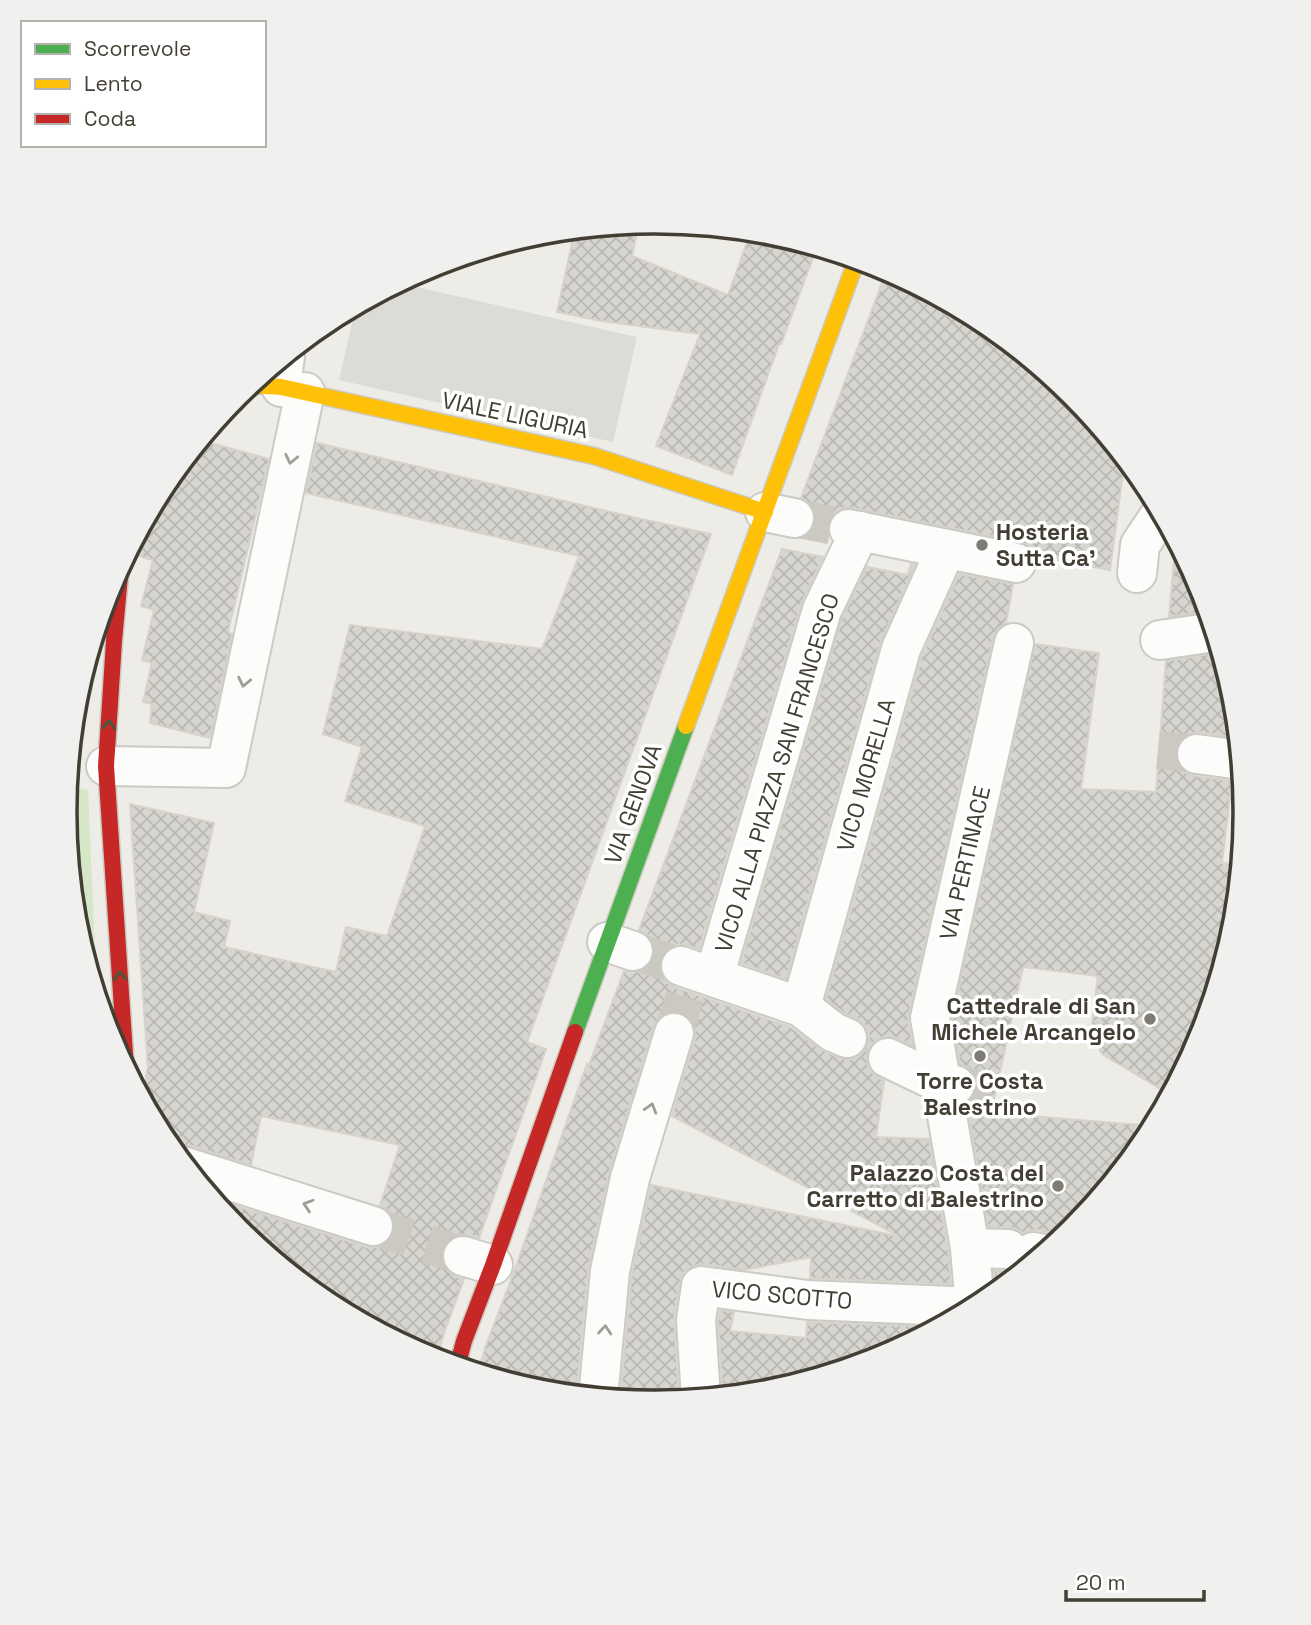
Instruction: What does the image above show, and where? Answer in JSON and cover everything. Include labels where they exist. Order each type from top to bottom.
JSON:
[{"type":"main road","name":"VIA GENOVA","points":[[460,1356],[478,1261],[620,947],[780,515],[854,270]]},
{"type":"main road","name":"VIALE LIGURIA","points":[[280,380],[594,456],[780,515]]},
{"type":"main road","points":[[118,600],[106,766],[124,1041]]},
{"type":"street","points":[[106,766],[226,768],[280,380]]},
{"type":"street","points":[[1138,573],[1140,545],[1155,522]]},
{"type":"street","name":"VICO ALLA PIAZZA SAN FRANCESCO","points":[[801,1007],[694,973],[822,610],[855,530],[946,549]]},
{"type":"street","points":[[946,549],[1016,563]]},
{"type":"street","name":"VICO MORELLA","points":[[801,1007],[901,649],[946,549]]},
{"type":"street","points":[[1160,640],[1205,633]]},
{"type":"street","name":"VIA PERTINACE","points":[[974,1296],[948,1085],[930,1018],[1014,643]]},
{"type":"street","points":[[1197,754],[1231,759]]},
{"type":"street","points":[[801,1007],[833,1032],[847,1038]]},
{"type":"street","points":[[599,1388],[610,1271],[630,1178],[674,1033]]},
{"type":"street","points":[[888,1058],[948,1085]]},
{"type":"street","points":[[203,1172],[373,1226]]},
{"type":"street","points":[[970,1248],[1029,1252]]},
{"type":"street","name":"VICO SCOTTO","points":[[700,1389],[696,1320],[701,1286],[808,1300],[955,1307]]},
{"type":"green space","points":[[78,788],[88,790],[95,949],[82,888],[78,850]]},
{"type":"shaded area","points":[[415,287],[637,337],[613,442],[339,380],[353,320]]},
{"type":"building","points":[[637,235],[632,256],[728,295],[747,242],[813,257],[732,475],[656,446],[700,334],[601,321],[557,312],[573,240]]},
{"type":"building","points":[[883,281],[945,312],[1008,354],[1065,403],[1123,472],[1110,570],[1037,556],[1030,546],[1020,542],[853,508],[843,508],[834,513],[801,498]]},
{"type":"building","points":[[211,443],[269,459],[228,632],[232,634],[210,738],[150,723],[152,704],[143,702],[152,663],[142,660],[154,610],[141,606],[153,560],[140,555],[174,491]]},
{"type":"building","points":[[317,443],[711,534],[527,1042],[546,1049],[479,1238],[457,1235],[442,1249],[442,1260],[447,1270],[464,1279],[439,1349],[400,1331],[334,1294],[274,1247],[230,1204],[366,1247],[378,1247],[388,1242],[394,1232],[394,1221],[389,1211],[380,1205],[400,1145],[261,1116],[251,1165],[193,1146],[183,1146],[155,1102],[147,1086],[148,1068],[130,804],[214,823],[194,912],[230,921],[224,947],[336,972],[346,927],[387,936],[425,826],[345,801],[362,747],[323,734],[350,625],[542,649],[579,556],[306,493]]},
{"type":"building","points":[[782,549],[823,557],[801,604],[699,949],[677,944],[667,949],[661,958],[659,970],[664,980],[674,987],[790,1027],[820,1049],[839,1058],[850,1060],[860,1056],[867,1046],[869,1035],[864,1024],[826,999],[922,656],[959,574],[1013,584],[1006,623],[998,629],[993,638],[909,1013],[913,1046],[886,1036],[875,1040],[868,1049],[866,1059],[870,1071],[884,1081],[876,1137],[929,1139],[951,1284],[810,1278],[811,1257],[744,1270],[704,1264],[693,1266],[684,1272],[680,1282],[674,1317],[678,1390],[621,1390],[632,1274],[651,1185],[897,1236],[672,1116],[695,1039],[695,1029],[689,1018],[680,1012],[670,1012],[660,1017],[653,1027],[609,1173],[588,1269],[577,1385],[543,1380],[481,1363],[587,1064],[589,1065],[624,971],[638,972],[648,967],[653,959],[655,948],[650,937],[639,930]]},
{"type":"building","points":[[1174,558],[1198,613],[1169,617]]},
{"type":"building","points":[[911,564],[915,565],[880,643],[786,979],[741,963],[842,618],[867,567],[908,575]]},
{"type":"building","points":[[1035,644],[1099,653],[1081,789],[1156,792],[1166,661],[1211,654],[1229,737],[1200,732],[1189,734],[1180,740],[1176,750],[1177,763],[1184,772],[1232,781],[1222,863],[1232,864],[1229,888],[1223,925],[1203,998],[1190,1034],[1162,1090],[1102,1054],[1091,1032],[1098,976],[1023,967],[991,1113],[1142,1125],[1090,1194],[1052,1234],[1036,1230],[1022,1233],[1009,1227],[988,1227],[967,1103],[973,1097],[977,1086],[968,1067],[960,1064],[952,1019]]},
{"type":"building","points":[[994,1271],[1008,1271],[995,1281]]},
{"type":"building","points":[[720,1310],[734,1312],[730,1331],[806,1338],[807,1322],[920,1326],[877,1347],[841,1360],[768,1380],[722,1387],[718,1321]]},
{"type":"tunnel","points":[[794,518],[849,529]]},
{"type":"tunnel","points":[[1158,750],[1197,754]]},
{"type":"tunnel","points":[[633,951],[681,966]]},
{"type":"tunnel","points":[[674,1033],[690,980]]},
{"type":"tunnel","points":[[955,1085],[996,1091]]},
{"type":"tunnel","points":[[373,1226],[463,1256]]},
{"type":"traffic: fast","points":[[575,1032],[686,726]]},
{"type":"traffic: slow","points":[[686,726],[853,269]]},
{"type":"traffic: slow","points":[[265,386],[281,387],[594,456],[765,512]]},
{"type":"traffic: jam","points":[[118,600],[106,766],[124,1041]]},
{"type":"traffic: jam","points":[[460,1356],[575,1032]]},
{"type":"place","name":"Hosteria Sutta Ca'","points":[[982,545]]},
{"type":"place","name":"Cattedrale di San Michele Arcangelo","points":[[1150,1019]]},
{"type":"place","name":"Torre Costa Balestrino","points":[[980,1056]]},
{"type":"place","name":"Palazzo Costa del Carretto di Balestrino","points":[[1058,1186]]}]
